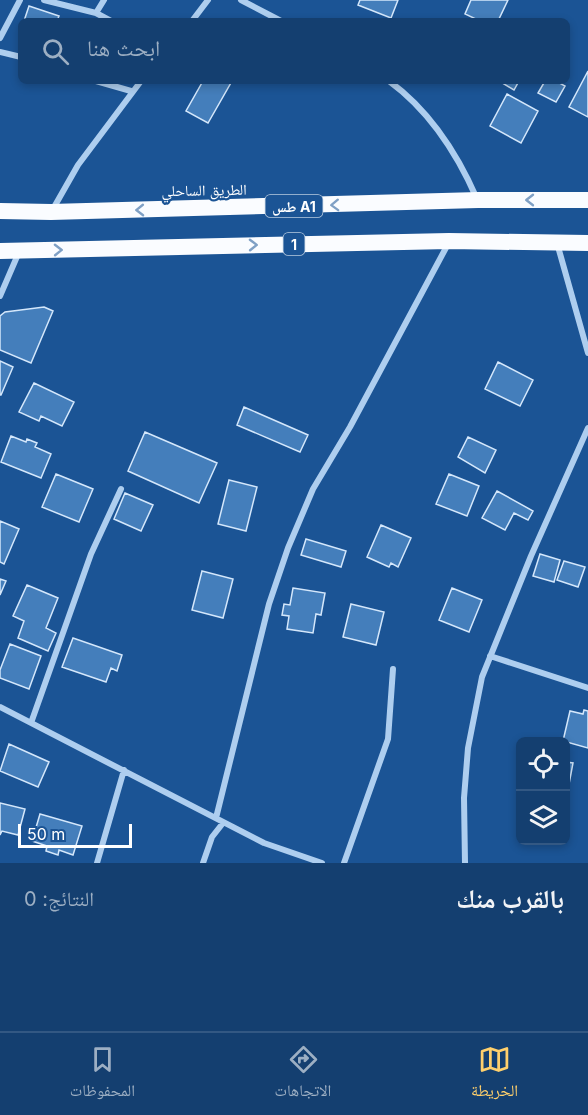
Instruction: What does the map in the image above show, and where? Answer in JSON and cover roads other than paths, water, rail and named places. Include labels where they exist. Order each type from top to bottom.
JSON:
[{"type":"highway","name":"الطريق الساحلي","points":[[0,211],[51,212],[478,200],[588,200]]},
{"type":"highway","name":"1","points":[[0,251],[449,241],[588,243]]},
{"type":"street","points":[[0,38],[20,0]]},
{"type":"street","points":[[44,0],[96,13],[105,18]]},
{"type":"street","points":[[96,13],[104,0]]},
{"type":"street","points":[[194,18],[208,0]]},
{"type":"street","points":[[242,0],[275,18]]},
{"type":"street","points":[[0,52],[18,56]]},
{"type":"street","points":[[106,84],[131,91]]},
{"type":"street","points":[[51,212],[78,165],[138,84]]},
{"type":"street","points":[[393,84],[423,110],[442,134],[463,167],[478,200]]},
{"type":"street","points":[[216,818],[269,604],[288,548],[313,489],[350,427],[449,241]]},
{"type":"street","points":[[557,242],[588,353]]},
{"type":"street","points":[[0,296],[19,251]]},
{"type":"street","points":[[465,863],[464,798],[468,748],[475,704],[490,656],[588,428]]},
{"type":"street","points":[[31,723],[91,554],[121,489]]},
{"type":"street","points":[[490,656],[588,688]]},
{"type":"street","points":[[344,863],[388,739],[393,669]]},
{"type":"street","points":[[0,707],[264,843],[322,863]]},
{"type":"street","points":[[97,863],[124,770]]},
{"type":"street","points":[[203,863],[212,837],[223,823]]}]
